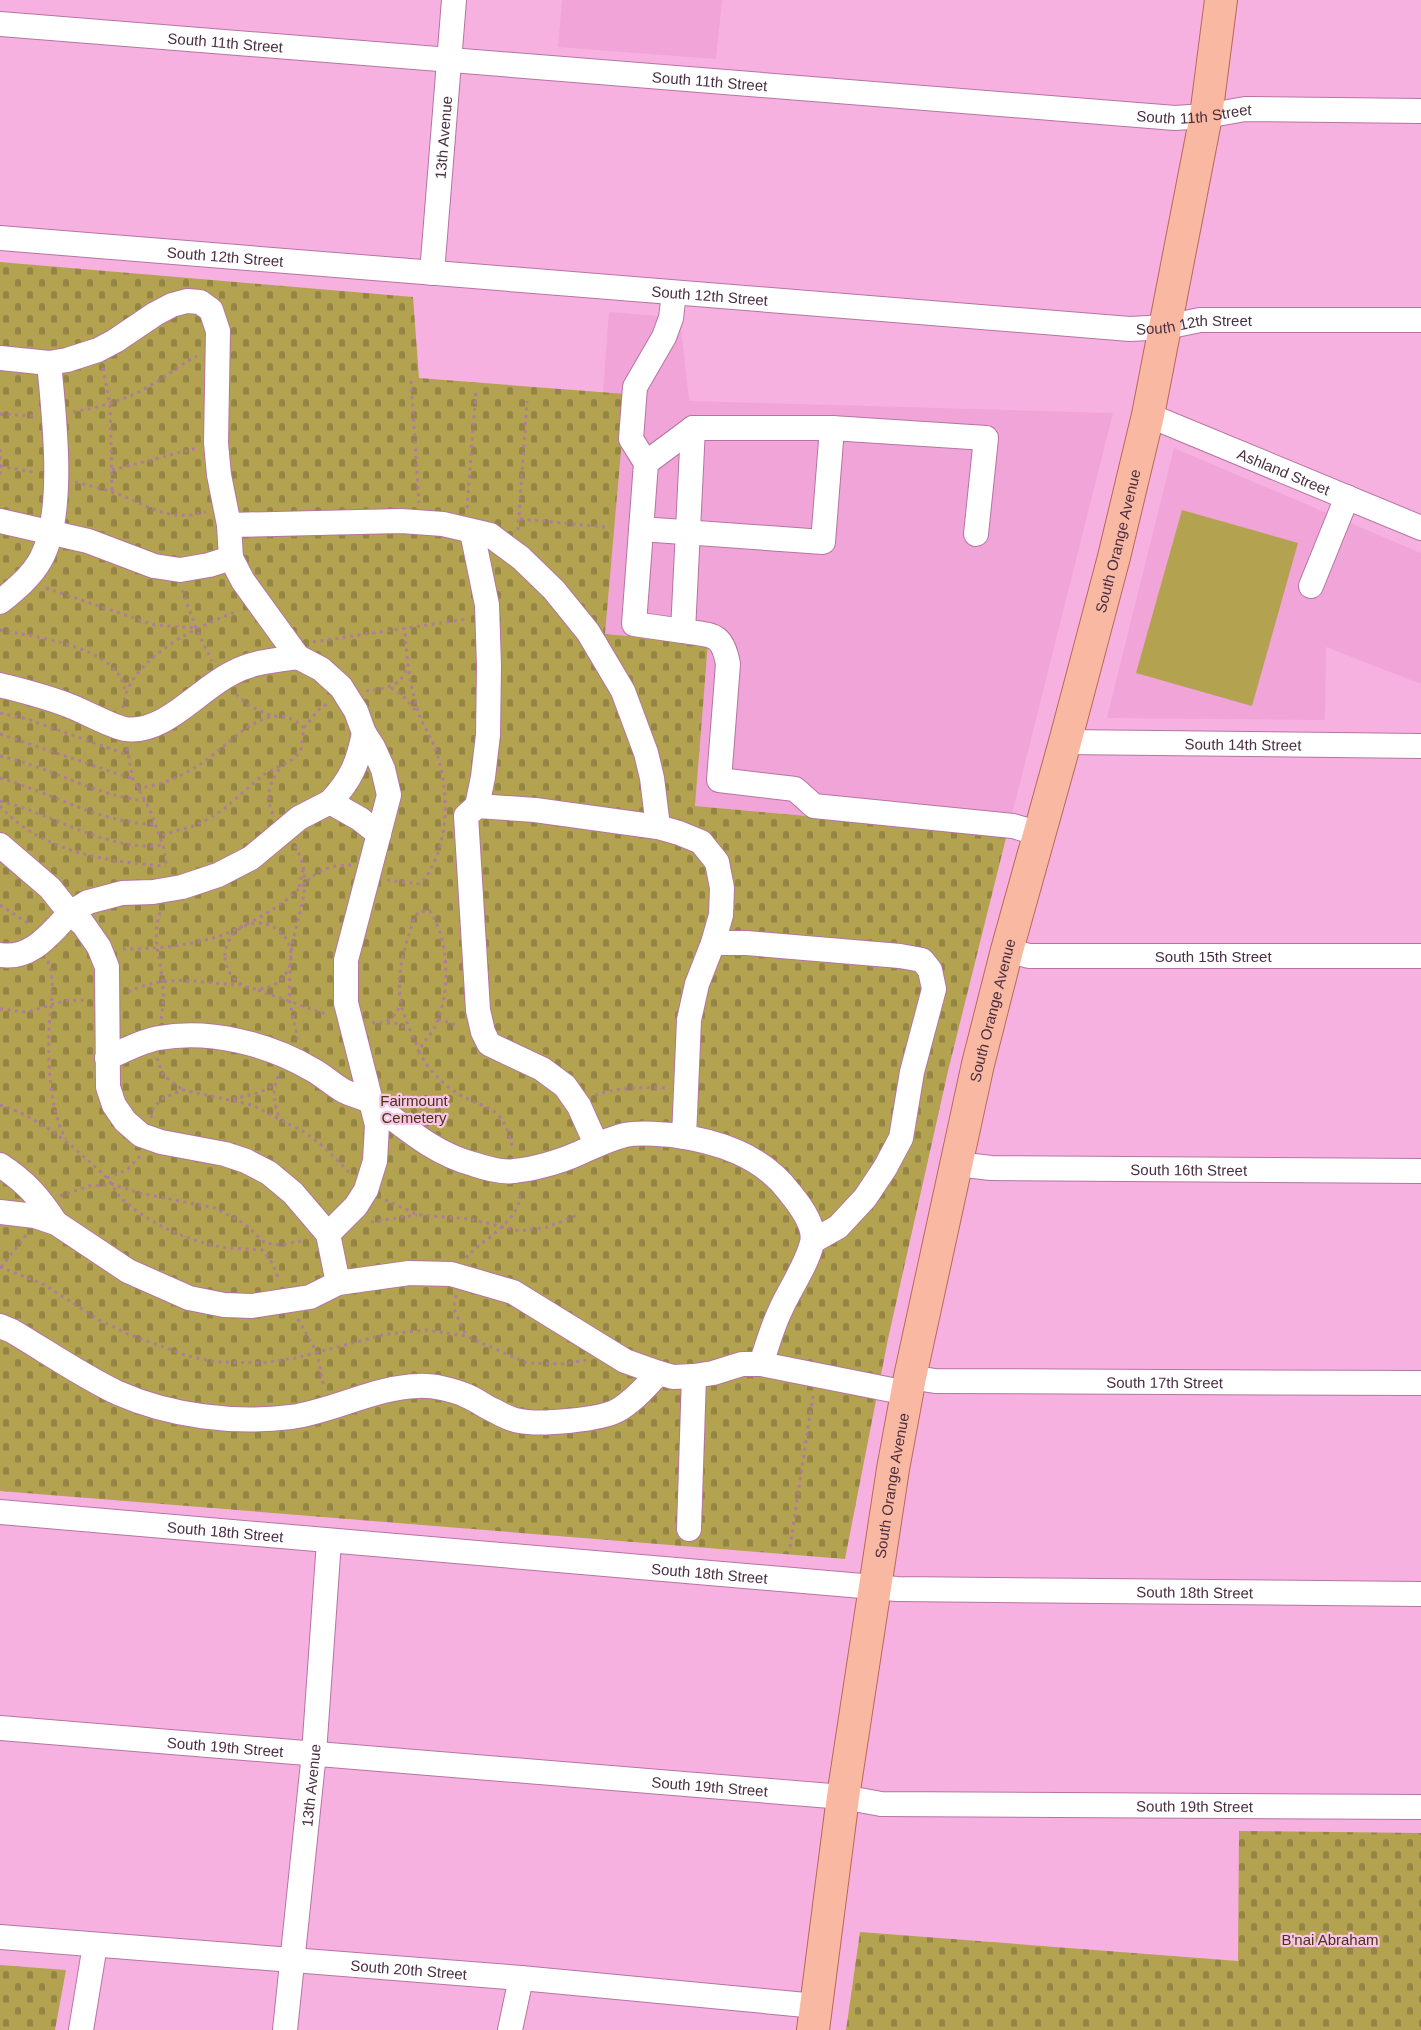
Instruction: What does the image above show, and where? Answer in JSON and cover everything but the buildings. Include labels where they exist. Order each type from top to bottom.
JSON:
[{"type":"main road","name":"South Orange Avenue","points":[[815,2018],[843,1797],[909,1385],[978,1064],[1006,950],[1065,742],[1114,557],[1148,415],[1206,116],[1221,0]]},
{"type":"street","name":"13th Avenue","points":[[432,273],[454,0]]},
{"type":"street","name":"South 11th Street","points":[[0,24],[1175,118],[1206,116],[1245,109],[1421,111]]},
{"type":"street","name":"South 12th Street","points":[[0,238],[1053,324],[1140,329],[1166,327],[1200,320],[1421,320]]},
{"type":"street","points":[[674,293],[671,318],[664,337],[635,387],[631,439],[646,463],[634,624],[715,636],[723,644],[728,664],[718,780],[795,789],[814,806],[1013,826],[1040,834]]},
{"type":"street","points":[[0,358],[49,363],[67,360],[98,350],[172,305],[187,301],[200,302],[211,310],[218,331],[216,443],[231,558],[260,604],[341,687],[356,711],[364,733],[383,769],[390,795],[346,960],[346,1003],[377,1125],[375,1161],[366,1190],[350,1212],[322,1236]]},
{"type":"street","points":[[0,602],[22,583],[41,559],[51,531],[56,477],[49,363]]},
{"type":"street","name":"Ashland Street","points":[[1148,415],[1421,528]]},
{"type":"street","points":[[646,463],[693,428],[832,428],[986,438],[976,534]]},
{"type":"street","points":[[682,631],[693,428]]},
{"type":"street","points":[[641,529],[823,543],[832,428]]},
{"type":"street","points":[[1311,586],[1347,497]]},
{"type":"street","points":[[226,516],[470,523],[490,535],[520,558],[554,590],[588,632],[623,691],[646,753],[652,778],[658,828]]},
{"type":"street","points":[[0,521],[87,541],[154,566],[180,570],[231,558]]},
{"type":"street","points":[[470,523],[487,605],[489,666],[488,735],[483,777],[477,806],[466,816],[478,1010],[483,1032],[489,1044],[542,1069],[565,1086],[579,1106],[596,1144]]},
{"type":"street","points":[[0,685],[69,705],[124,729],[151,727],[167,719],[231,673],[305,649]]},
{"type":"street","points":[[0,955],[26,954],[42,942],[70,913],[88,902],[122,893],[166,890],[218,875],[251,858],[299,818],[330,802],[345,786],[358,759],[364,733]]},
{"type":"street","name":"South 14th Street","points":[[1065,742],[1421,746]]},
{"type":"street","points":[[330,802],[354,815],[379,834]]},
{"type":"street","points":[[477,806],[535,810],[658,828],[701,842],[717,862],[722,888],[721,915],[697,984],[689,1020],[684,1137]]},
{"type":"street","points":[[0,844],[50,888],[70,913],[83,924],[99,947],[107,967],[108,1087],[114,1105],[125,1121],[141,1135],[161,1142],[225,1154],[269,1173],[293,1193],[322,1236],[338,1283]]},
{"type":"street","points":[[713,943],[746,943],[900,956],[922,960],[930,970],[934,989],[912,1072],[901,1138],[865,1198],[838,1227],[813,1241]]},
{"type":"street","name":"South 15th Street","points":[[1006,950],[1029,956],[1421,956]]},
{"type":"street","points":[[107,1058],[157,1038],[193,1036],[232,1040],[275,1052],[313,1070],[344,1092],[371,1102],[404,1129],[433,1148],[457,1160],[489,1169],[512,1171],[521,1169],[575,1155],[596,1144],[626,1135],[650,1133],[712,1142],[733,1150],[770,1171],[784,1185],[807,1218],[813,1241],[780,1311],[761,1364]]},
{"type":"street","name":"South 16th Street","points":[[957,1164],[991,1168],[1421,1171]]},
{"type":"street","points":[[0,1165],[20,1178],[41,1201],[44,1225]]},
{"type":"street","points":[[0,1212],[35,1216],[44,1225]]},
{"type":"street","name":"South 17th Street","points":[[44,1225],[128,1271],[189,1298],[224,1305],[252,1306],[288,1301],[310,1297],[338,1283],[410,1273],[431,1272],[458,1275],[513,1292],[625,1361],[673,1377],[713,1373],[742,1364],[761,1364],[815,1375],[909,1385],[935,1381],[1421,1383]]},
{"type":"street","points":[[0,1326],[116,1392],[152,1406],[205,1416],[256,1419],[291,1417],[399,1388],[420,1385],[466,1395],[494,1411],[519,1421],[555,1422],[588,1418],[617,1411],[637,1395],[658,1373]]},
{"type":"street","points":[[688,1529],[694,1376]]},
{"type":"street","name":"South 18th Street","points":[[0,1512],[897,1589],[1421,1594]]},
{"type":"street","name":"13th Avenue","points":[[285,2030],[314,1753],[329,1541]]},
{"type":"street","name":"South 19th Street","points":[[0,1728],[843,1797],[881,1804],[1421,1807]]},
{"type":"street","name":"South 20th Street","points":[[0,1937],[521,1978],[815,2018]]},
{"type":"street","points":[[81,2030],[95,1945]]},
{"type":"street","points":[[510,2030],[521,1978]]},
{"type":"path","points":[[0,414],[28,417],[110,405],[154,384],[201,354],[218,349]]},
{"type":"path","points":[[98,350],[105,373],[110,405],[112,492]]},
{"type":"path","points":[[411,381],[419,505]]},
{"type":"path","points":[[470,523],[476,390]]},
{"type":"path","points":[[518,540],[527,401]]},
{"type":"path","points":[[112,470],[216,443]]},
{"type":"path","points":[[0,449],[0,477]]},
{"type":"path","points":[[0,466],[56,477],[112,492],[159,512],[178,516],[226,516]]},
{"type":"path","points":[[519,519],[605,527]]},
{"type":"path","points":[[179,581],[196,628],[213,663]]},
{"type":"path","points":[[22,583],[50,588],[154,625],[196,628]]},
{"type":"path","points":[[125,695],[138,671],[196,628],[260,604]]},
{"type":"path","points":[[305,649],[405,628],[478,618]]},
{"type":"path","points":[[362,692],[391,688],[400,680],[405,670],[405,628]]},
{"type":"path","points":[[0,630],[96,655],[115,669],[125,687],[124,729],[133,779],[156,824],[163,845],[168,873],[166,890],[156,926],[163,982],[160,1022]]},
{"type":"path","points":[[377,878],[420,884],[428,875],[439,850],[443,828],[442,774],[435,748],[419,714],[406,659]]},
{"type":"path","points":[[391,688],[401,694],[419,714]]},
{"type":"path","points":[[233,690],[248,705],[261,712],[294,720],[304,728]]},
{"type":"path","points":[[160,836],[206,820],[224,809],[263,775],[294,759],[301,749],[304,728],[318,710],[332,703]]},
{"type":"path","points":[[0,713],[27,718],[128,755]]},
{"type":"path","points":[[137,788],[167,782],[206,760],[237,734],[255,723],[276,716]]},
{"type":"path","points":[[0,734],[133,779]]},
{"type":"path","points":[[0,756],[40,767],[105,794],[145,801]]},
{"type":"path","points":[[278,822],[272,812],[268,794],[270,784],[281,767]]},
{"type":"path","points":[[0,778],[33,788],[103,816],[128,822],[156,824]]},
{"type":"path","points":[[0,801],[98,836],[153,846],[163,845]]},
{"type":"path","points":[[0,806],[23,827],[78,853],[102,859],[166,866]]},
{"type":"path","points":[[253,989],[273,986],[282,979],[288,969],[306,880],[304,866],[295,846]]},
{"type":"path","points":[[242,985],[233,978],[227,968],[224,954],[233,933],[273,909],[316,872],[330,867],[354,865]]},
{"type":"path","points":[[298,889],[304,866]]},
{"type":"path","points":[[0,905],[32,926],[42,942],[54,983],[49,1038],[50,1087],[63,1135],[68,1142]]},
{"type":"path","points":[[385,1022],[397,1013],[400,1007],[400,974],[404,948],[415,916],[419,912],[430,911],[440,933],[445,957],[443,1003],[438,1020],[419,1052]]},
{"type":"path","points":[[120,949],[157,947],[213,938],[250,924],[261,923],[272,926],[283,935],[289,945],[291,956],[290,1002],[296,1028],[296,1046]]},
{"type":"path","points":[[125,993],[163,982],[202,980],[242,985],[335,1017]]},
{"type":"path","points":[[400,999],[404,1016],[426,1065],[460,1096],[489,1108],[498,1115],[506,1129],[514,1154]]},
{"type":"path","points":[[0,1009],[27,1012],[64,1001],[89,1000]]},
{"type":"path","points":[[438,1020],[461,1028]]},
{"type":"path","points":[[370,1023],[400,1024],[420,1041],[426,1040]]},
{"type":"path","points":[[157,1058],[163,1075],[183,1090],[252,1105],[279,1118],[306,1133],[325,1148],[366,1190],[419,1215]]},
{"type":"path","points":[[279,1118],[275,1107],[274,1085],[282,1071]]},
{"type":"path","points":[[231,1100],[258,1093],[274,1085]]},
{"type":"path","points":[[591,1097],[619,1088],[670,1089]]},
{"type":"path","points":[[150,1126],[153,1109],[161,1099],[183,1090]]},
{"type":"path","points":[[0,1105],[23,1114],[68,1142],[107,1178],[118,1197],[169,1230],[221,1247],[262,1250],[274,1266],[288,1301],[317,1353],[323,1374],[324,1410]]},
{"type":"path","points":[[107,1178],[127,1170],[142,1153]]},
{"type":"path","points":[[53,1199],[83,1187],[112,1184],[215,1208],[245,1224],[265,1244],[288,1244],[322,1236]]},
{"type":"path","points":[[466,1336],[454,1308],[458,1275],[463,1261],[502,1228],[517,1206],[520,1188]]},
{"type":"path","points":[[371,1222],[419,1215],[469,1219],[520,1231],[538,1230],[580,1214]]},
{"type":"path","points":[[44,1225],[1,1267],[43,1284],[101,1322],[188,1356],[216,1362],[261,1363],[317,1353],[387,1334],[426,1330],[466,1336],[515,1360],[527,1363],[578,1362],[605,1349]]},
{"type":"path","points":[[262,1250],[265,1244]]},
{"type":"path","points":[[790,1547],[815,1375]]},
{"type":"shaded area","points":[[562,0],[722,0],[716,59],[558,47]]},
{"type":"shaded area","points":[[609,312],[680,318],[689,401],[1113,413],[1007,834],[695,806],[708,643],[605,634],[626,395],[603,392]]},
{"type":"shaded area","points":[[1174,448],[1421,553],[1421,684],[1326,647],[1325,720],[1107,718]]},
{"type":"green space","name":"Fairmount Cemetery","points":[[0,262],[413,297],[419,378],[626,394],[605,634],[708,643],[695,806],[1007,834],[948,1071],[888,1339],[845,1559],[0,1491]]},
{"type":"green space","points":[[1182,510],[1298,543],[1252,706],[1136,673]]},
{"type":"green space","name":"B'nai Abraham","points":[[1239,1831],[1421,1833],[1421,2030],[846,2030],[860,1932],[1238,1961]]},
{"type":"green space","points":[[0,1965],[66,1970],[55,2030],[0,2030]]}]
